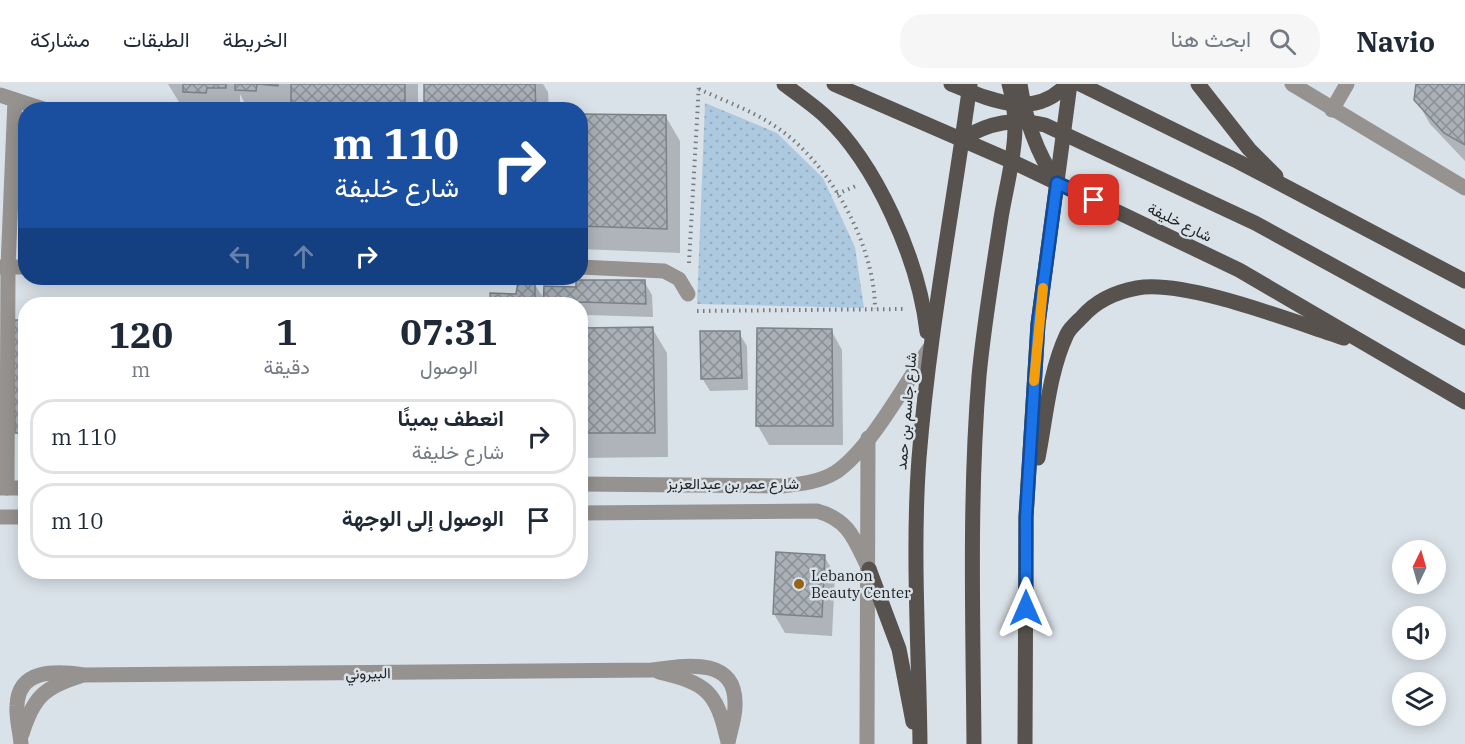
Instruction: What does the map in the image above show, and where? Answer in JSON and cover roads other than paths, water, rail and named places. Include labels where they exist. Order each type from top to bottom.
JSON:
[{"type":"main road","points":[[784,84],[825,116],[846,140],[870,174],[900,237],[924,308],[929,349]]},
{"type":"main road","name":"شارع خليفة","points":[[834,84],[1011,161],[1239,270],[1465,402]]},
{"type":"main road","points":[[951,84],[969,88],[991,101],[1255,224],[1465,338]]},
{"type":"main road","points":[[1009,84],[1034,143],[1057,183]]},
{"type":"main road","points":[[975,744],[973,545],[979,377],[986,308],[1020,113],[1020,84]]},
{"type":"main road","points":[[962,139],[1050,98],[1068,84]]},
{"type":"main road","points":[[1025,744],[1026,517],[1038,324],[1068,84]]},
{"type":"main road","points":[[1080,84],[1465,281]]},
{"type":"main road","points":[[1198,84],[1249,149],[1289,189]]},
{"type":"main road","name":"شارع جاسم بن حمد","points":[[919,744],[917,529],[919,460],[929,349],[969,88]]},
{"type":"main road","points":[[1026,517],[1056,368],[1068,332],[1101,300],[1139,287],[1168,288],[1217,298],[1371,347]]},
{"type":"main road","points":[[869,569],[899,649],[919,744]]},
{"type":"street","points":[[1292,84],[1465,188]]},
{"type":"street","points":[[1332,110],[1347,84]]},
{"type":"street","points":[[4,488],[7,97],[22,102]]},
{"type":"street","points":[[588,267],[664,271],[679,279],[688,294]]},
{"type":"street","name":"شارع عمر بن عبدالعزيز","points":[[588,484],[801,484],[835,472],[868,438],[929,349]]},
{"type":"street","points":[[867,744],[868,438]]},
{"type":"street","name":"شارع عمر بن عبدالعزيز","points":[[588,513],[817,511],[835,516],[845,524],[869,569]]},
{"type":"street","points":[[0,517],[18,517]]},
{"type":"street","name":"البيروني","points":[[21,742],[30,710],[44,693],[62,682],[84,675],[652,670],[694,664],[705,666],[724,676],[735,696],[736,707],[728,743]]},
{"type":"street","name":"البيروني","points":[[652,670],[690,680],[711,694],[722,716],[728,743]]},
{"type":"place","name":"Lebanon Beauty Center","points":[[799,584]]}]
